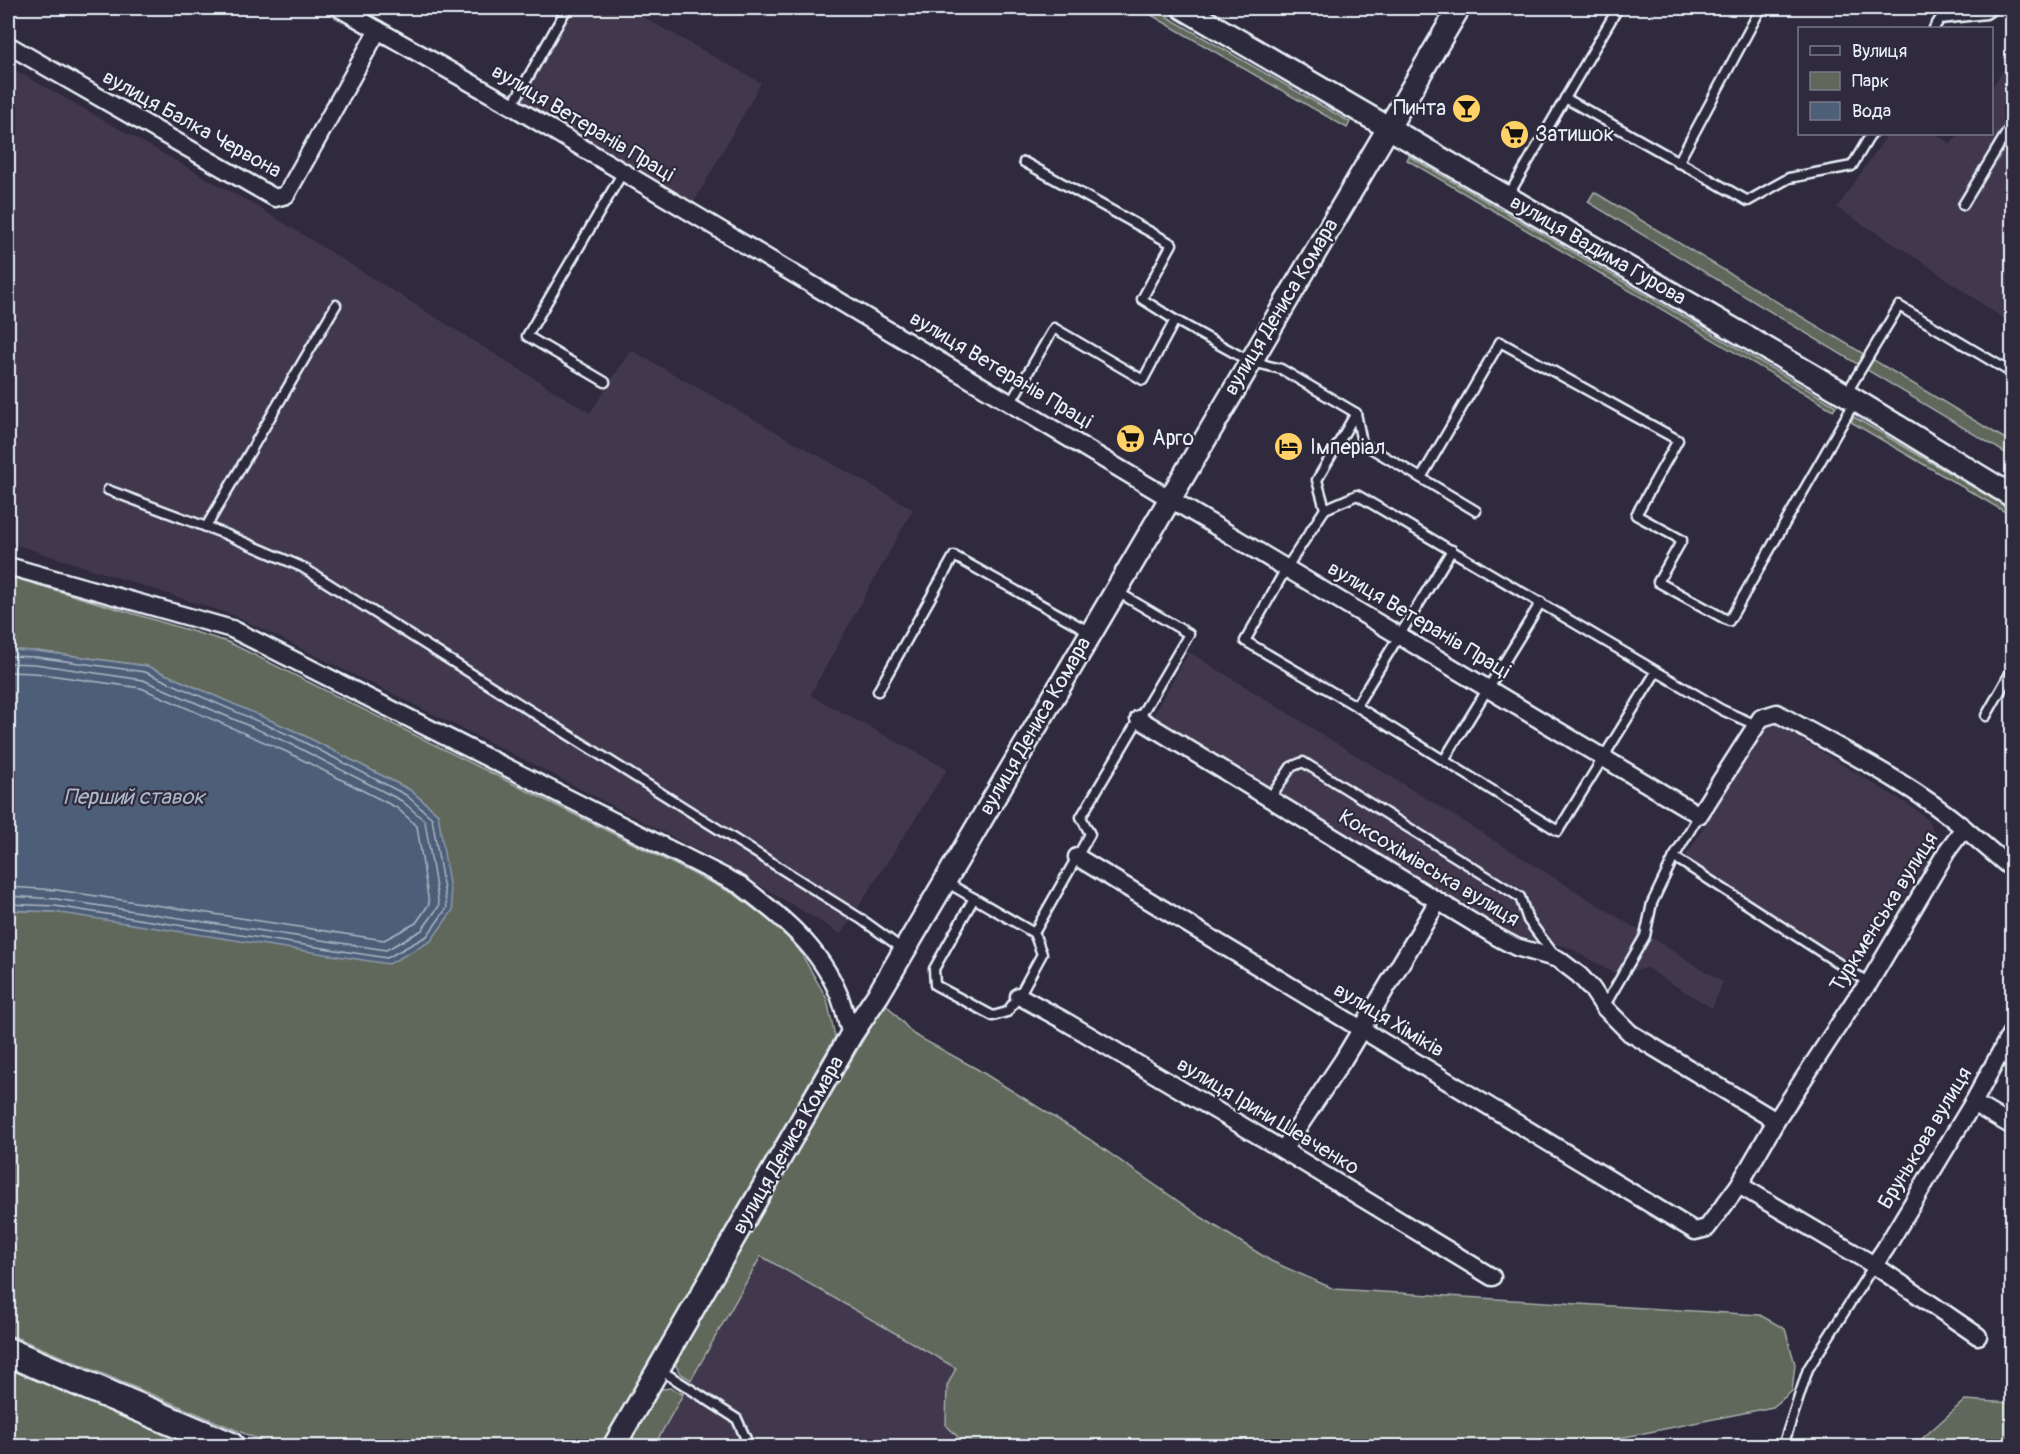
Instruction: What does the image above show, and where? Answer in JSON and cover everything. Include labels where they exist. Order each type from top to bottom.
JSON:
[{"type":"main road","points":[[8,1352],[230,1446]]},
{"type":"street","name":"вулиця Ветеранів Праці","points":[[339,8],[512,106],[1011,402],[1699,815]]},
{"type":"street","name":"вулиця Вадима Гурова","points":[[1183,8],[1850,398],[2013,496]]},
{"type":"street","name":"вулиця Дениса Комара","points":[[614,1446],[851,1035],[945,881],[1459,8]]},
{"type":"street","name":"вулиця Балка Червона","points":[[8,45],[275,198],[286,195],[378,30]]},
{"type":"street","points":[[8,566],[232,629],[740,885],[782,917],[808,942],[823,962],[840,996],[851,1035]]},
{"type":"street","name":"Туркменська вулиця","points":[[1678,1221],[1695,1231],[1707,1228],[1739,1185],[1776,1121],[1855,1000],[1869,983],[1947,851],[1964,828],[1939,807],[1777,713],[1761,718],[1756,725]]},
{"type":"street","name":"Коксохімівська вулиця","points":[[1139,719],[1516,947],[1558,959],[1592,988],[1604,1008],[1630,1033],[1776,1121]]},
{"type":"street","points":[[1699,815],[1756,725]]},
{"type":"street","points":[[1964,828],[2013,869]]},
{"type":"street","name":"вулиця Хіміків","points":[[1077,857],[1678,1221]]},
{"type":"street","points":[[1284,1150],[1343,1060],[1438,901]]},
{"type":"street","name":"вулиця Ірини Шевченко","points":[[1019,996],[1064,1020],[1284,1150],[1492,1277]]},
{"type":"street","name":"Брунькова вулиця","points":[[1874,1265],[1973,1103],[2013,1031]]},
{"type":"street","points":[[1973,1103],[2013,1126]]},
{"type":"street","points":[[1739,1185],[1874,1265],[1978,1336]]},
{"type":"lane","points":[[512,106],[567,8]]},
{"type":"lane","points":[[1507,197],[1618,8]]},
{"type":"lane","points":[[1678,163],[1761,8]]},
{"type":"lane","points":[[1935,27],[1940,19],[1986,14],[1995,8]]},
{"type":"lane","points":[[1565,98],[1748,201],[1789,178],[1852,166],[1870,135]]},
{"type":"lane","points":[[1963,205],[2013,124]]},
{"type":"lane","points":[[1024,162],[1172,244],[1142,299],[1249,362],[1281,369],[1356,413],[1362,443],[1476,511]]},
{"type":"lane","points":[[605,382],[527,336],[623,172]]},
{"type":"lane","points":[[206,527],[336,305]]},
{"type":"lane","points":[[1421,478],[1500,342],[1678,440],[1636,515],[1682,540],[1658,582],[1729,621],[1899,306],[2013,373]]},
{"type":"lane","points":[[1011,402],[1054,328],[1143,380],[1175,320]]},
{"type":"lane","points":[[1325,509],[1317,480],[1356,413]]},
{"type":"lane","points":[[108,490],[302,567],[861,919],[904,950]]},
{"type":"lane","points":[[1656,672],[1558,831],[1356,706],[1245,641],[1287,567],[1325,509],[1357,495],[1722,711],[1756,725]]},
{"type":"lane","points":[[1356,706],[1452,550]]},
{"type":"lane","points":[[878,692],[954,556],[1090,632]]},
{"type":"lane","points":[[1034,933],[1090,834],[1082,817],[1189,634],[1115,591]]},
{"type":"lane","points":[[1444,760],[1541,602]]},
{"type":"lane","points":[[1986,716],[2013,670]]},
{"type":"lane","points":[[1270,798],[1291,767],[1302,762],[1520,897],[1528,920],[1558,959]]},
{"type":"lane","points":[[1604,1008],[1645,936],[1652,903],[1674,857],[1699,815]]},
{"type":"lane","points":[[1674,857],[1869,983]]},
{"type":"lane","points":[[945,881],[1034,933],[1042,954],[1019,996],[1007,1012],[993,1016],[935,985],[934,969],[974,898]]},
{"type":"lane","points":[[1783,1446],[1808,1369],[1874,1265]]},
{"type":"lane","points":[[658,1369],[737,1419],[749,1446]]},
{"type":"shaded area","points":[[567,8],[627,8],[761,83],[689,211],[512,106]]},
{"type":"shaded area","points":[[2012,57],[2012,325],[1924,263],[1837,208],[1887,135],[1938,135],[1951,144],[1958,135],[1993,135],[1993,86]]},
{"type":"shaded area","points":[[8,66],[261,209],[590,413],[631,350],[913,509],[810,695],[947,769],[841,934],[724,864],[521,758],[236,616],[8,542]]},
{"type":"shaded area","points":[[1189,652],[1723,982],[1712,1008],[1646,968],[1617,975],[1568,947],[1500,933],[1150,721]]},
{"type":"shaded area","points":[[1771,721],[1914,808],[1929,821],[1935,834],[1932,850],[1923,869],[1858,969],[1685,857]]},
{"type":"shaded area","points":[[785,1213],[976,1332],[946,1425],[967,1446],[654,1446]]},
{"type":"green space","points":[[1139,8],[1152,8],[1350,122],[1347,128]]},
{"type":"green space","points":[[1409,156],[1836,406],[1833,410],[1407,160]]},
{"type":"green space","points":[[1594,192],[2012,443],[2012,457],[1588,202]]},
{"type":"green space","points":[[1854,417],[2012,510],[2012,516],[1851,422]]},
{"type":"green space","points":[[8,576],[228,642],[734,894],[774,924],[798,948],[827,999],[835,1037],[601,1446],[274,1446],[8,1334],[8,910],[54,912],[438,814],[410,790],[297,732],[147,666],[37,651],[8,650]]},
{"type":"green space","points":[[885,1003],[913,1034],[977,1069],[1089,1139],[1201,1217],[1271,1261],[1334,1289],[1760,1315],[1785,1329],[1795,1364],[1792,1391],[1773,1407],[1600,1442],[1527,1446],[967,1446],[946,1425],[947,1386],[956,1368],[761,1256],[691,1380],[680,1373],[675,1364],[678,1354]]},
{"type":"green space","points":[[8,1364],[203,1446],[8,1446]]},
{"type":"green space","points":[[671,1388],[683,1394],[654,1446],[623,1446],[654,1393]]},
{"type":"green space","points":[[1965,1400],[2012,1403],[2012,1446],[1914,1446]]},
{"type":"water","name":"Перший ставок","points":[[8,650],[36,651],[147,666],[297,732],[410,790],[438,814],[453,910],[431,941],[389,964],[54,912],[8,910]]},
{"type":"place","name":"Пинта","points":[[1467,108]]},
{"type":"place","name":"Затишок","points":[[1514,134]]},
{"type":"place","name":"Арго","points":[[1131,438]]},
{"type":"place","name":"Імперіал","points":[[1289,447]]}]
